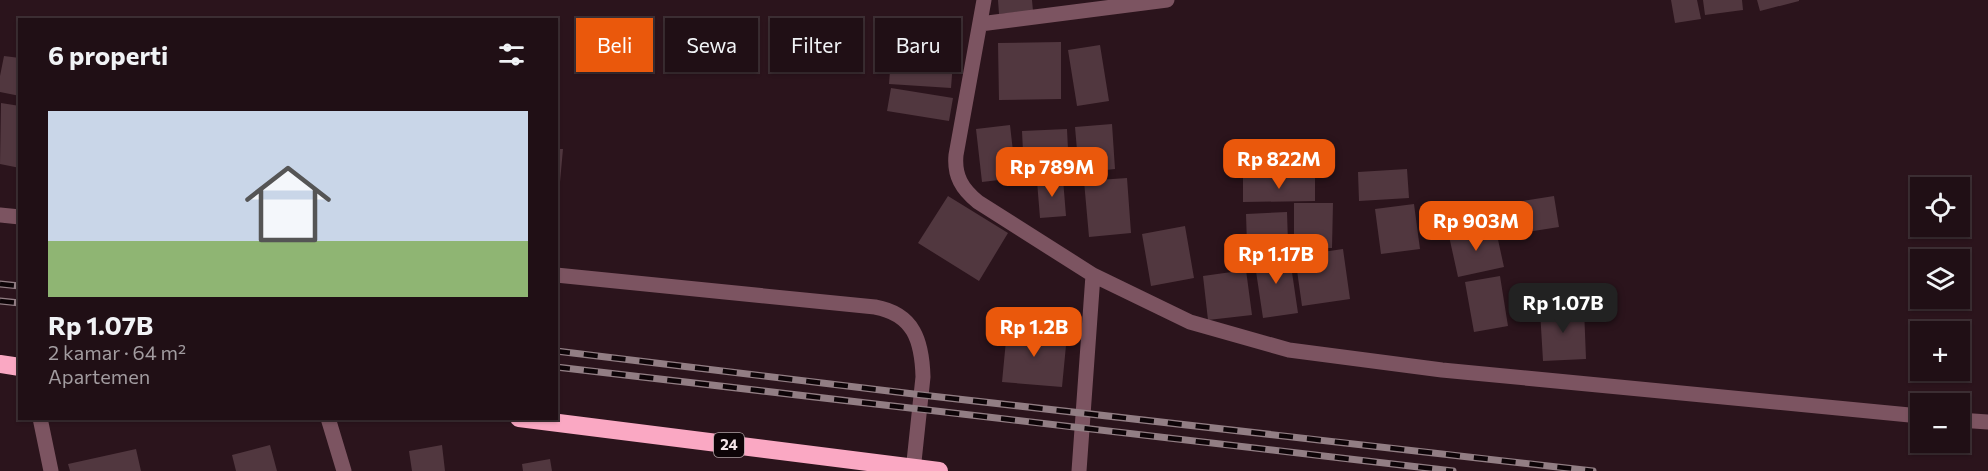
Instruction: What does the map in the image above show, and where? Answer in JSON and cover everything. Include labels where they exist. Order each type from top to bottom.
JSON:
[{"type":"highway","points":[[0,364],[18,367]]},
{"type":"highway","name":"24","points":[[534,420],[914,470],[939,471]]},
{"type":"street","points":[[984,0],[956,155],[959,182],[978,202],[1093,275],[1190,322],[1289,350],[1442,370],[1910,415]]},
{"type":"street","points":[[980,24],[1167,0]]},
{"type":"street","points":[[0,214],[18,217]]},
{"type":"street","points":[[558,274],[875,307],[898,314],[906,320],[915,333],[923,362],[914,470]]},
{"type":"street","points":[[1079,471],[1093,275]]},
{"type":"street","points":[[40,420],[51,471]]},
{"type":"street","points":[[328,420],[344,471]]},
{"type":"street","points":[[1970,421],[1988,422]]},
{"type":"building","points":[[998,0],[1032,0],[1033,11],[999,14]]},
{"type":"building","points":[[1671,0],[1697,0],[1701,19],[1675,23]]},
{"type":"building","points":[[1703,0],[1742,0],[1743,10],[1705,15]]},
{"type":"building","points":[[1757,0],[1799,0],[1799,1],[1760,11]]},
{"type":"building","points":[[1061,42],[1061,99],[999,100],[998,43]]},
{"type":"building","points":[[1100,45],[1109,101],[1077,106],[1068,50]]},
{"type":"building","points":[[4,56],[18,58],[18,96],[0,92]]},
{"type":"building","points":[[890,72],[952,72],[951,88],[889,84]]},
{"type":"building","points":[[891,88],[953,98],[949,121],[887,111]]},
{"type":"building","points":[[1,103],[18,106],[18,168],[0,164]]},
{"type":"building","points":[[1112,124],[1115,169],[1079,173],[1075,127]]},
{"type":"building","points":[[1010,125],[1016,178],[982,182],[976,129]]},
{"type":"building","points":[[1067,129],[1069,170],[1024,173],[1022,131]]},
{"type":"building","points":[[1262,144],[1321,146],[1320,170],[1261,169]]},
{"type":"building","points":[[558,149],[563,149],[558,204]]},
{"type":"building","points":[[1407,169],[1409,198],[1359,201],[1358,172]]},
{"type":"building","points":[[1315,177],[1315,201],[1243,202],[1243,178]]},
{"type":"building","points":[[1127,178],[1131,233],[1089,237],[1084,181]]},
{"type":"building","points":[[1063,179],[1066,216],[1040,218],[1037,181]]},
{"type":"building","points":[[948,196],[1008,233],[979,281],[918,243]]},
{"type":"building","points":[[1554,196],[1559,227],[1527,232],[1523,201]]},
{"type":"building","points":[[1294,203],[1333,203],[1332,248],[1294,248]]},
{"type":"building","points":[[1414,204],[1420,249],[1381,254],[1375,209]]},
{"type":"building","points":[[1287,212],[1288,243],[1247,245],[1246,214]]},
{"type":"building","points":[[1185,226],[1194,278],[1151,286],[1142,234]]},
{"type":"building","points":[[1495,226],[1504,267],[1458,277],[1449,236]]},
{"type":"building","points":[[1343,249],[1350,299],[1302,306],[1295,256]]},
{"type":"building","points":[[1289,252],[1298,313],[1263,318],[1254,258]]},
{"type":"building","points":[[1246,270],[1252,315],[1208,320],[1203,276]]},
{"type":"building","points":[[1500,276],[1508,326],[1474,332],[1465,282]]},
{"type":"building","points":[[1584,308],[1586,359],[1543,361],[1540,310]]},
{"type":"building","points":[[1007,330],[1067,335],[1062,387],[1002,382]]},
{"type":"building","points":[[270,445],[277,471],[236,471],[232,455]]},
{"type":"building","points":[[442,445],[445,471],[412,471],[409,451]]},
{"type":"building","points":[[136,449],[141,471],[70,471],[68,464]]},
{"type":"building","points":[[550,459],[552,471],[523,471],[522,464]]},
{"type":"railway","points":[[0,284],[18,286]]},
{"type":"railway","points":[[0,301],[18,303]]},
{"type":"railway","points":[[558,351],[1593,471]]},
{"type":"railway","points":[[558,367],[1453,471]]}]
